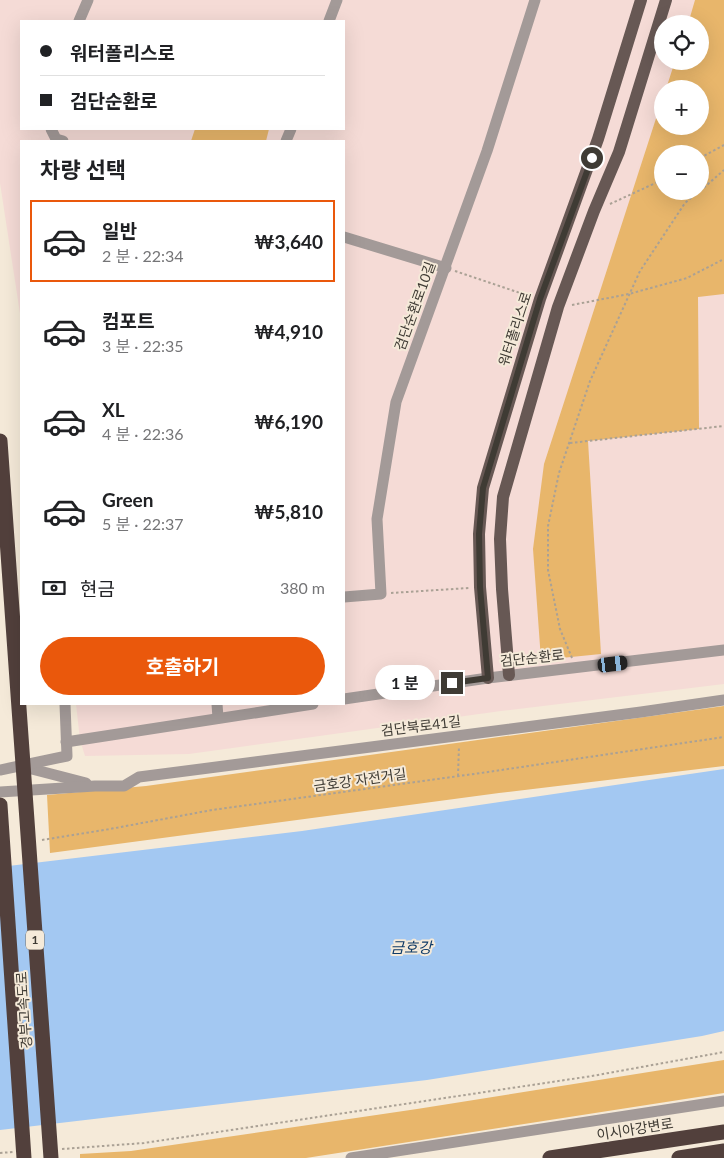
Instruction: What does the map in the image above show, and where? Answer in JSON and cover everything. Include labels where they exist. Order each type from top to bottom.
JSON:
[{"type":"highway","name":"경부고속도로","points":[[0,441],[47,1155]]},
{"type":"highway","name":"경부고속도로","points":[[0,805],[19,1155]]},
{"type":"highway","name":"이시아강변로","points":[[556,1158],[724,1132]]},
{"type":"highway","points":[[679,1158],[724,1151]]},
{"type":"main road","name":"워터폴리스로","points":[[488,678],[480,587],[479,534],[483,488],[540,299],[598,139],[641,0]]},
{"type":"main road","points":[[509,675],[500,539],[504,497],[558,307],[594,211],[619,152],[666,0]]},
{"type":"street","points":[[79,20],[88,0]]},
{"type":"street","points":[[329,20],[337,0]]},
{"type":"street","name":"검단순환로10길","points":[[381,594],[377,518],[396,402],[487,151],[535,0]]},
{"type":"street","points":[[51,130],[56,139],[60,140]]},
{"type":"street","points":[[345,237],[446,268]]},
{"type":"street","points":[[345,597],[381,594]]},
{"type":"street","name":"검단순환로","points":[[345,699],[509,675],[724,650]]},
{"type":"street","name":"검단북로41길","points":[[96,786],[124,786],[139,777],[724,700]]},
{"type":"street","points":[[0,770],[67,756],[65,705]]},
{"type":"street","points":[[217,705],[218,718]]},
{"type":"street","points":[[66,742],[306,705]]},
{"type":"street","points":[[20,766],[96,786]]},
{"type":"street","points":[[0,792],[96,786]]},
{"type":"street","points":[[351,1158],[724,1101]]},
{"type":"path","points":[[709,153],[724,144]]},
{"type":"path","points":[[709,183],[724,170]]},
{"type":"path","points":[[594,211],[654,184]]},
{"type":"path","points":[[576,668],[560,629],[548,570],[548,526],[559,473],[590,381],[629,294],[640,271],[689,200]]},
{"type":"path","points":[[558,307],[629,294],[688,278],[724,259]]},
{"type":"path","points":[[446,268],[540,299]]},
{"type":"path","points":[[569,443],[724,426]]},
{"type":"path","points":[[381,594],[480,587]]},
{"type":"path","points":[[458,776],[459,736]]},
{"type":"path","name":"금호강 자전거길","points":[[34,841],[212,810],[724,737]]},
{"type":"path","points":[[47,1155],[144,1144],[592,1076],[724,1052]]},
{"type":"path","points":[[0,1153],[19,1155]]},
{"type":"shaded area","points":[[0,0],[724,0],[724,684],[501,711],[189,754],[85,756],[80,740],[76,705],[345,705],[345,140],[20,140],[20,313],[0,183]]},
{"type":"shaded area","points":[[695,0],[724,0],[724,294],[698,297],[699,429],[588,441],[601,654],[541,660],[533,549],[544,464],[654,125],[654,135],[709,135],[709,80],[669,80],[672,70],[709,70],[709,15],[691,15]]},
{"type":"shaded area","points":[[195,130],[269,130],[266,140],[191,140]]},
{"type":"shaded area","points":[[724,706],[724,766],[499,793],[50,853],[47,795],[146,786]]},
{"type":"shaded area","points":[[724,1060],[724,1093],[306,1158],[80,1158],[80,1154],[131,1151],[417,1109]]},
{"type":"water","name":"금호강","points":[[724,769],[724,1031],[427,1080],[0,1130],[0,867],[302,831]]},
{"type":"route","points":[[452,683],[488,678],[480,587],[479,534],[483,488],[540,299],[592,158]]}]
